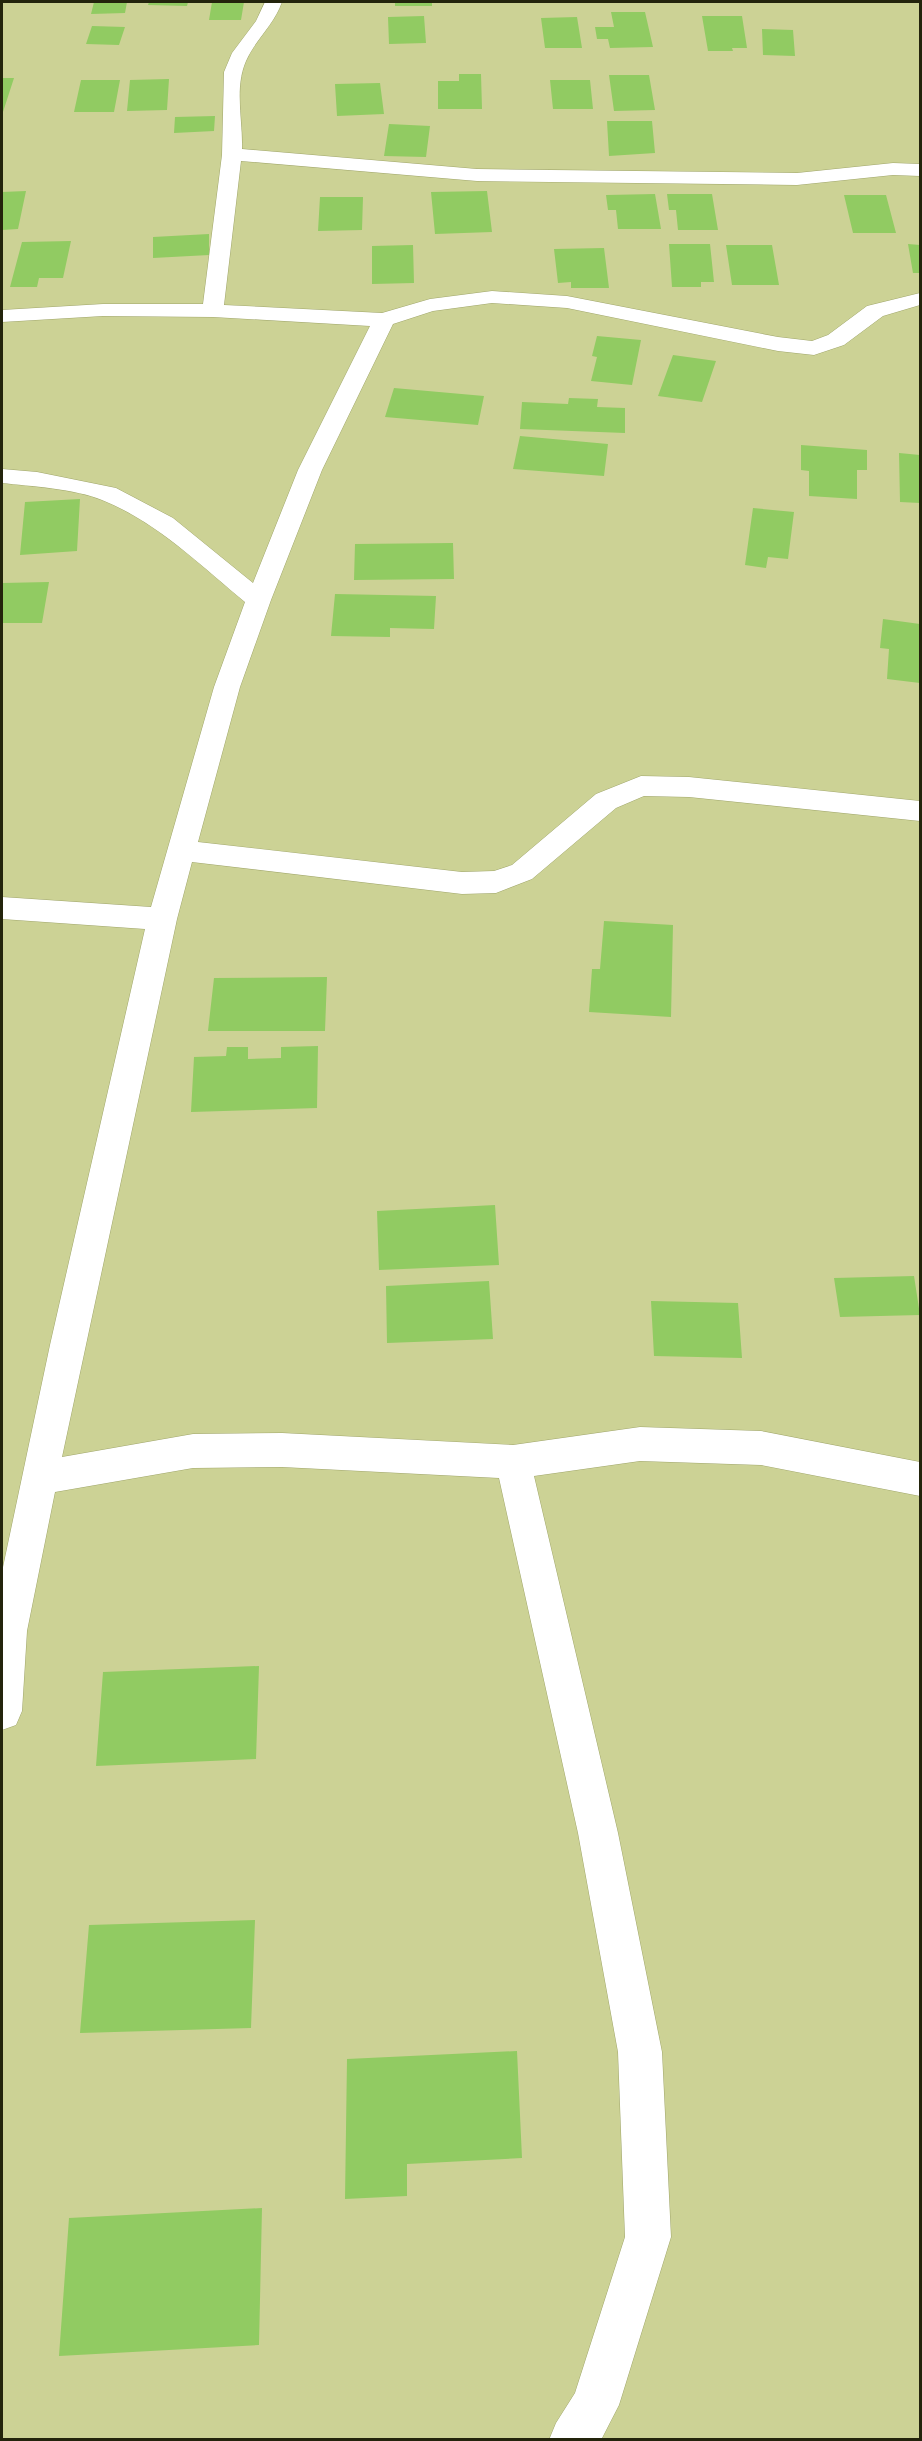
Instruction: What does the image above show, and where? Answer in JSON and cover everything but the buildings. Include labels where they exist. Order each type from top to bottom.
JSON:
[{"type":"street","points":[[213,311],[232,154],[232,74],[238,54],[270,15],[273,2]]},
{"type":"street","points":[[232,154],[477,175],[796,179],[893,169],[921,170]]},
{"type":"street","points":[[2,316],[103,310],[213,311],[384,320],[430,305],[492,297],[567,302],[778,344],[814,348],[836,340],[875,311],[921,299]]},
{"type":"street","points":[[2,1711],[8,1632],[67,1345],[162,919],[183,851],[227,687],[258,600],[310,470],[384,320]]},
{"type":"street","points":[[2,476],[37,479],[108,493],[164,523],[258,600]]},
{"type":"street","points":[[183,851],[462,883],[496,882],[522,872],[606,801],[641,786],[689,786],[921,811]]},
{"type":"street","points":[[2,908],[162,919]]},
{"type":"street","points":[[40,1478],[193,1451],[282,1450],[513,1462],[640,1444],[761,1448],[921,1479]]},
{"type":"street","points":[[513,1462],[598,1833],[640,2052],[648,2237],[595,2405],[573,2439]]}]
